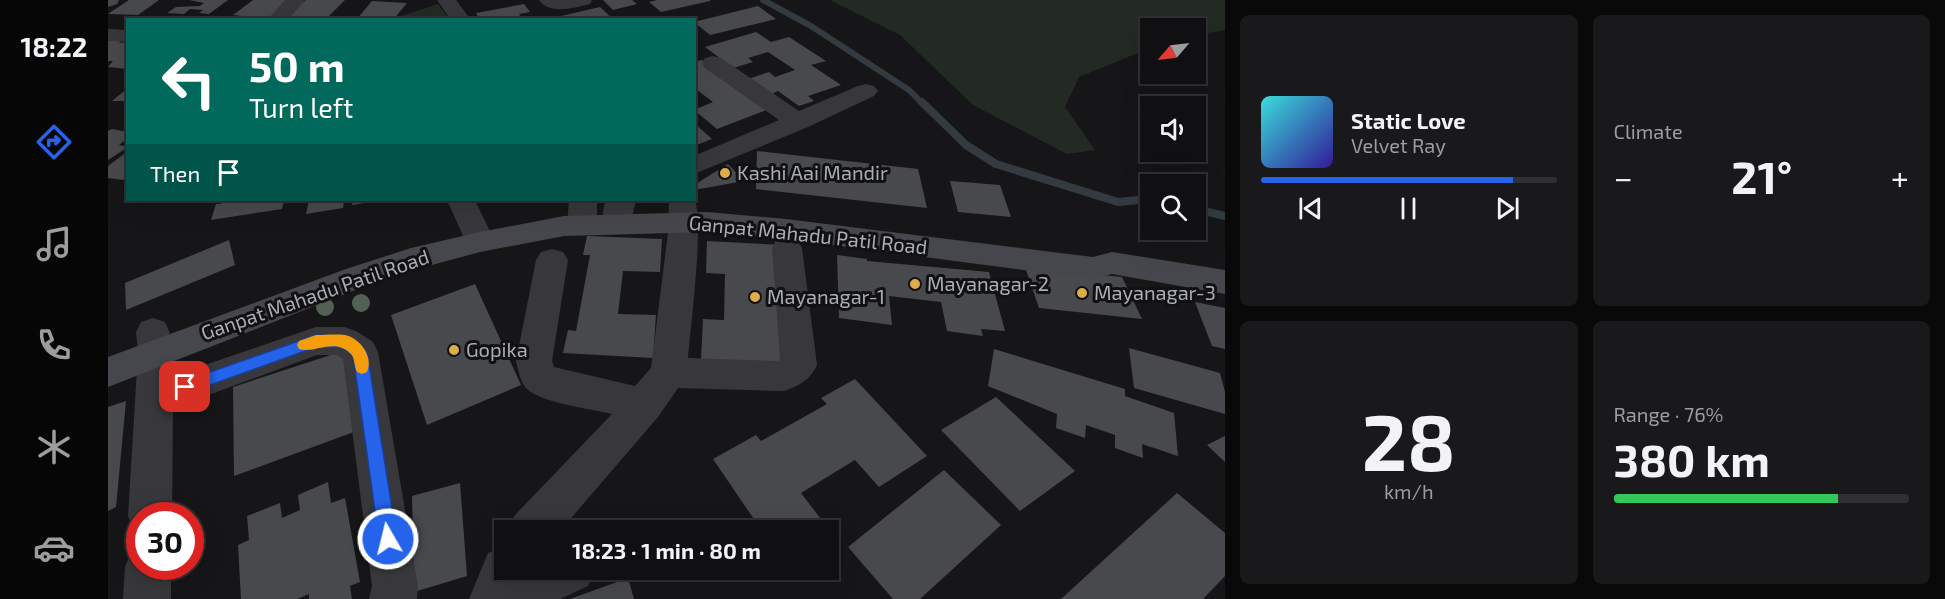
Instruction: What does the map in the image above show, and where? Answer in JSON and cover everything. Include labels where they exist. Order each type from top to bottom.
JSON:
[{"type":"street","points":[[279,18],[297,0]]},
{"type":"street","points":[[446,0],[460,18]]},
{"type":"street","points":[[548,0],[558,4],[583,0]]},
{"type":"street","points":[[108,35],[126,36]]},
{"type":"street","points":[[713,63],[799,122]]},
{"type":"street","points":[[696,165],[866,91]]},
{"type":"street","name":"Ganpat Mahadu Patil Road","points":[[154,342],[472,222],[515,234],[583,210],[683,212],[787,230],[898,236],[1008,250],[1093,268],[1112,263],[1225,282]]},
{"type":"street","points":[[541,520],[645,405],[669,373],[683,212]]},
{"type":"street","points":[[669,373],[784,376],[792,373],[799,365],[787,230]]},
{"type":"street","points":[[552,260],[534,361],[539,377],[552,384],[645,405]]},
{"type":"street","points":[[155,398],[316,341],[344,341],[360,352],[395,586],[393,599]]},
{"type":"street","points":[[108,349],[154,342]]},
{"type":"street","points":[[108,372],[154,342]]},
{"type":"street","points":[[151,502],[155,398],[154,342]]},
{"type":"street","points":[[147,599],[148,580]]},
{"type":"street","points":[[493,599],[500,580]]},
{"type":"street","points":[[506,599],[549,580]]},
{"type":"shaded area","points":[[830,0],[1225,0],[1225,30],[1206,33],[1206,18],[1140,18],[1140,52],[1079,77],[1065,107],[1095,150],[1067,154],[973,105],[900,35]]},
{"type":"shaded area","points":[[438,4],[448,18],[400,18]]},
{"type":"building","points":[[129,0],[159,0],[138,15],[108,14]]},
{"type":"building","points":[[189,0],[228,0],[209,14],[199,13],[203,10],[190,9],[184,14],[167,13],[176,7],[200,6],[204,3]]},
{"type":"building","points":[[253,0],[292,0],[271,18],[233,15]]},
{"type":"building","points":[[306,0],[345,0],[327,18],[284,18]]},
{"type":"building","points":[[603,0],[632,0],[637,4],[613,10]]},
{"type":"building","points":[[657,0],[710,1],[661,12],[649,2]]},
{"type":"building","points":[[372,1],[407,3],[395,18],[358,18]]},
{"type":"building","points":[[524,4],[530,12],[519,14],[522,18],[479,18],[476,13]]},
{"type":"building","points":[[758,6],[776,19],[710,35],[696,22]]},
{"type":"building","points":[[600,7],[612,18],[552,18]]},
{"type":"building","points":[[756,32],[771,42],[789,37],[826,61],[811,65],[841,85],[808,96],[814,101],[799,106],[778,91],[769,95],[748,79],[769,72],[775,77],[795,70],[768,52],[748,58],[753,62],[733,68],[705,47]]},
{"type":"building","points":[[108,40],[126,42],[126,69],[108,67],[113,61],[108,61]]},
{"type":"building","points":[[702,60],[769,109],[717,129],[696,112],[696,109],[713,102],[696,90],[696,62]]},
{"type":"building","points":[[126,90],[126,101],[112,101]]},
{"type":"building","points":[[696,125],[712,139],[696,145]]},
{"type":"building","points":[[112,129],[126,132],[126,142],[119,145],[126,148],[108,160],[108,131]]},
{"type":"building","points":[[757,151],[918,169],[927,208],[756,189]]},
{"type":"building","points":[[126,152],[126,178],[123,180],[108,178],[108,166]]},
{"type":"building","name":"Kashi Aai Mandir","points":[[728,164],[744,181],[696,190],[696,184]]},
{"type":"building","points":[[950,181],[1000,185],[1011,217],[958,212]]},
{"type":"building","points":[[222,201],[284,201],[282,209],[211,220],[216,204],[221,204]]},
{"type":"building","points":[[309,201],[353,201],[344,202],[343,208],[306,214]]},
{"type":"building","points":[[353,201],[377,201],[352,205]]},
{"type":"building","points":[[587,236],[662,239],[660,272],[623,271],[618,314],[656,315],[653,358],[563,353],[568,330],[576,331],[590,255],[583,255]]},
{"type":"building","points":[[229,240],[235,265],[126,310],[125,283]]},
{"type":"building","name":"Mayanagar-1","points":[[707,241],[783,245],[791,365],[701,359],[703,319],[724,320],[725,274],[706,273]]},
{"type":"building","name":"Mayanagar-2","points":[[837,255],[867,259],[867,261],[989,272],[1005,331],[981,329],[983,336],[947,331],[941,302],[889,296],[892,325],[839,318]]},
{"type":"building","name":"Mayanagar-3","points":[[1025,267],[1122,277],[1142,319],[1039,308]]},
{"type":"building","name":"Gopika","points":[[475,284],[521,385],[427,425],[391,315]]},
{"type":"building","points":[[1195,302],[1225,308],[1225,349],[1212,346]]},
{"type":"building","points":[[1129,348],[1220,373],[1225,392],[1225,414],[1134,388]]},
{"type":"building","points":[[349,349],[362,429],[234,476],[233,387]]},
{"type":"building","points":[[994,349],[1125,389],[1125,396],[1174,413],[1178,456],[1142,444],[1143,458],[1115,448],[1115,435],[1086,425],[1085,438],[1056,428],[1057,414],[988,386]]},
{"type":"building","points":[[855,379],[927,456],[879,487],[855,460],[801,493],[822,520],[755,520],[713,459],[756,435],[761,441],[827,404],[821,398]]},
{"type":"building","points":[[996,397],[1075,471],[1020,511],[941,430]]},
{"type":"building","points":[[126,401],[116,507],[108,511],[108,407]]},
{"type":"building","points":[[1225,436],[1225,462],[1207,445]]},
{"type":"building","points":[[944,470],[1001,525],[920,599],[893,599],[848,547]]},
{"type":"building","points":[[328,482],[331,503],[345,498],[360,582],[350,586],[352,599],[309,599],[309,594],[297,599],[241,599],[238,545],[249,540],[247,516],[280,503],[282,518],[300,510],[298,495]]},
{"type":"building","points":[[460,483],[467,576],[414,592],[412,496]]},
{"type":"building","points":[[1177,493],[1225,533],[1225,576],[1203,599],[1061,599]]},
{"type":"building","points":[[622,580],[629,580],[634,599],[570,599]]},
{"type":"waterway","points":[[763,0],[811,26],[909,90],[923,104]]},
{"type":"waterway","points":[[922,102],[966,145],[996,164],[1118,202],[1140,200]]},
{"type":"waterway","points":[[1206,211],[1225,216]]},
{"type":"slow traffic","points":[[304,345],[316,341],[344,341],[360,352],[362,368]]},
{"type":"place","name":"Kashi Aai Mandir","points":[[725,173]]},
{"type":"place","name":"Mayanagar-2","points":[[915,284]]},
{"type":"place","name":"Mayanagar-3","points":[[1082,293]]},
{"type":"place","name":"Mayanagar-1","points":[[755,297]]},
{"type":"place","name":"Gopika","points":[[454,350]]},
{"type":"route","points":[[185,387],[316,341],[344,341],[360,352],[388,539]]}]
